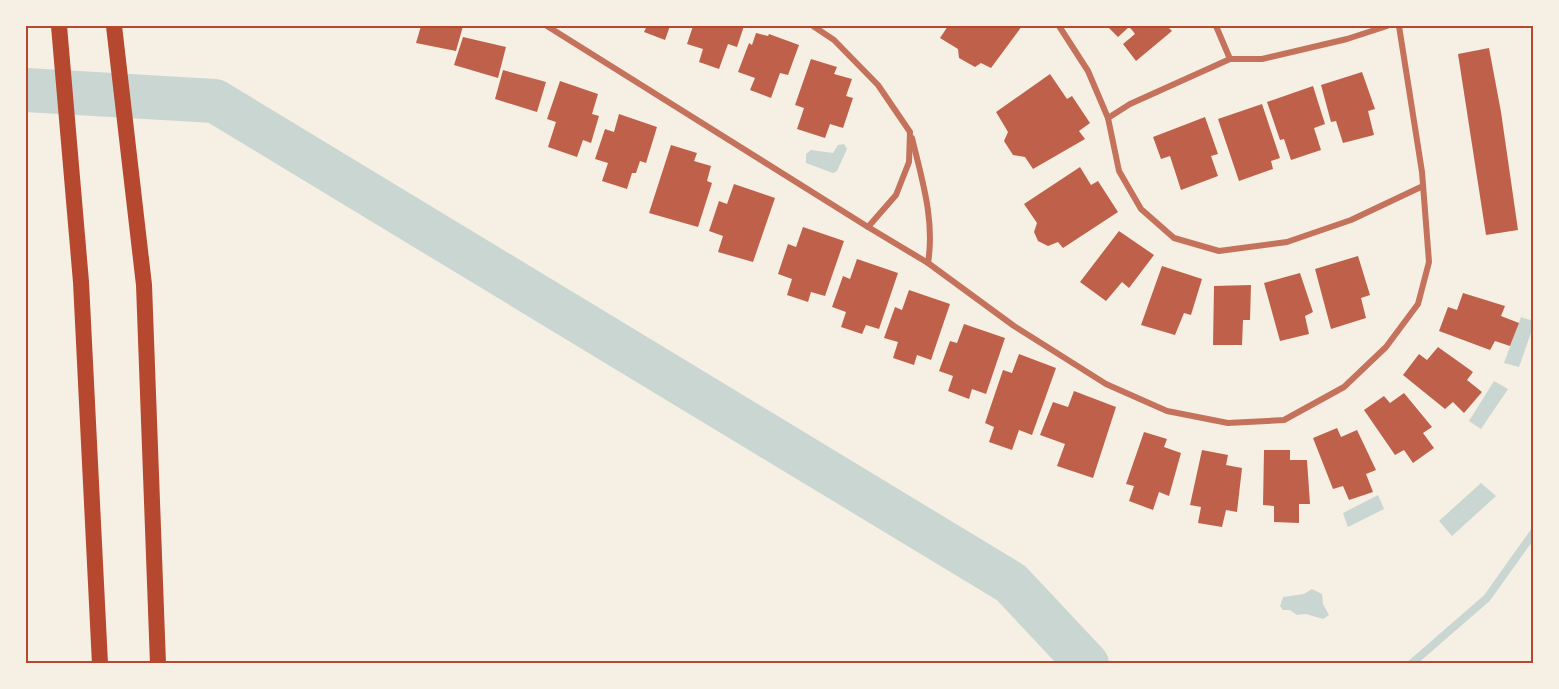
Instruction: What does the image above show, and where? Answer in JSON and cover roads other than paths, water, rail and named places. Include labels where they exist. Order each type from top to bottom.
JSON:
[{"type":"highway","points":[[59,26],[81,282],[100,663]]},
{"type":"highway","points":[[114,26],[144,285],[158,663]]},
{"type":"street","points":[[547,26],[928,263],[1014,326],[1106,384],[1167,411],[1228,423],[1284,420],[1344,387],[1386,347],[1419,304],[1429,262],[1423,186],[1399,26]]},
{"type":"street","points":[[813,26],[834,40],[878,85],[910,132],[928,204],[932,243],[928,263]]},
{"type":"street","points":[[1059,26],[1088,71],[1108,118],[1119,171],[1141,209],[1174,238],[1219,251],[1287,242],[1351,220],[1423,186]]},
{"type":"street","points":[[1216,26],[1230,59]]},
{"type":"street","points":[[1108,118],[1130,104],[1230,59],[1262,59],[1347,39],[1387,26]]},
{"type":"street","points":[[868,227],[897,195],[909,162],[910,132]]},
{"type":"waterway","points":[[26,90],[215,101],[1011,583],[1087,664]]},
{"type":"waterway","points":[[1411,664],[1487,598],[1534,532]]}]
